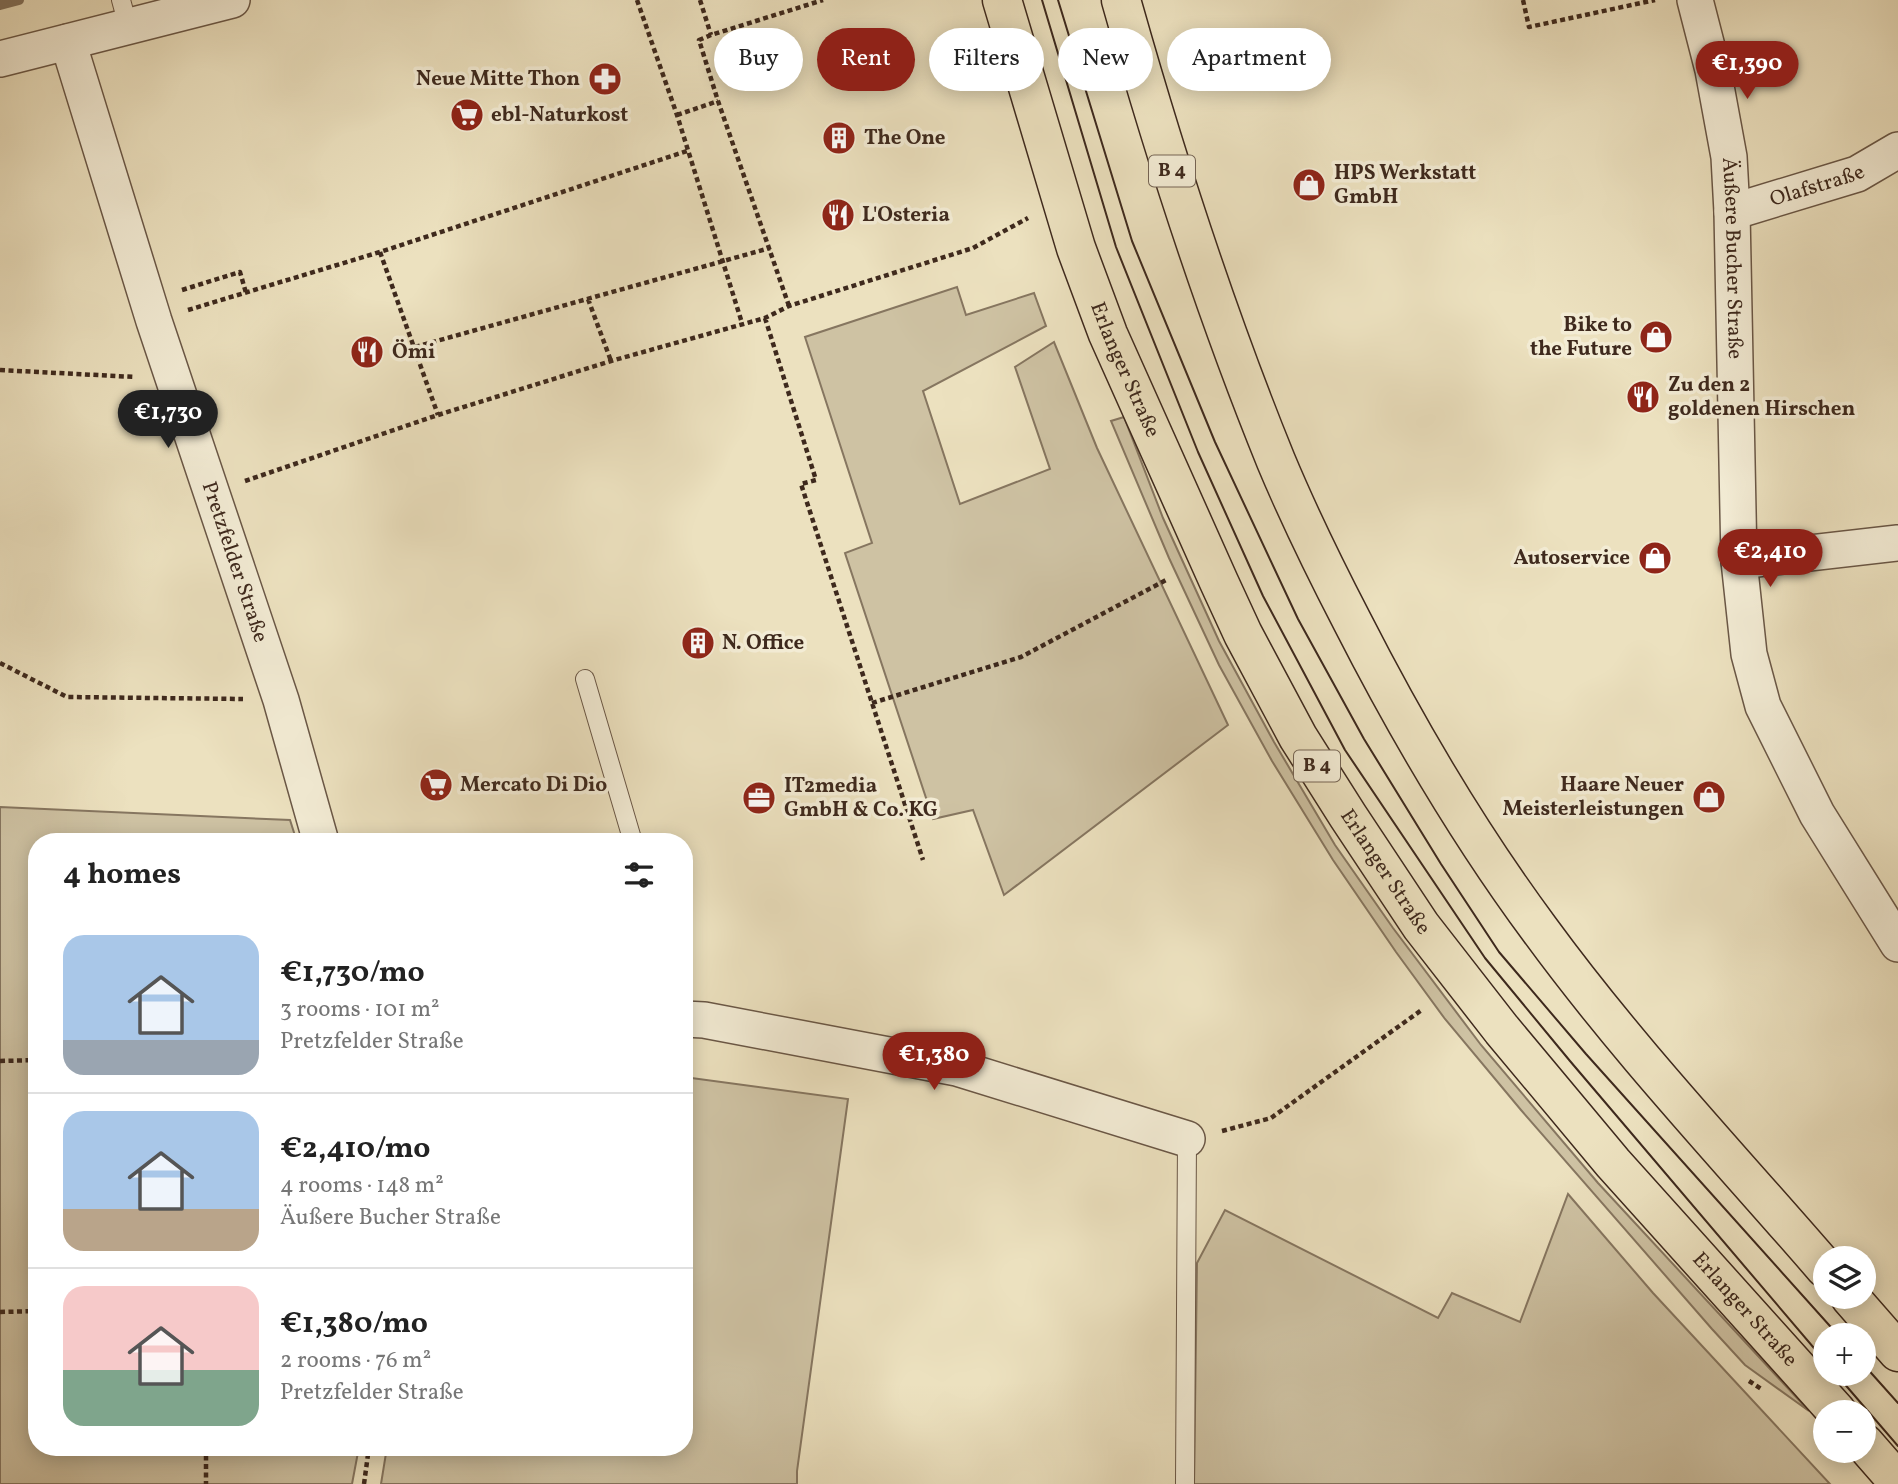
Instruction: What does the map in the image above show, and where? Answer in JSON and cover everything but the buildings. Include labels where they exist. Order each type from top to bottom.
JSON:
[{"type":"main road","name":"Erlanger Straße","points":[[1002,0],[1079,257],[1108,334],[1219,582],[1298,737],[1421,926],[1509,1040],[1614,1163],[1825,1400]]},
{"type":"main road","name":"B 4","points":[[1121,0],[1184,210],[1234,352],[1305,526],[1392,699],[1494,865],[1590,996],[1813,1254]]},
{"type":"main road","points":[[1860,1309],[1898,1352]]},
{"type":"main road","points":[[1876,1457],[1898,1482]]},
{"type":"street","points":[[0,59],[68,42],[125,13],[232,0]]},
{"type":"street","name":"Äußere Bucher Straße","points":[[1695,0],[1713,70],[1729,157],[1739,561],[1749,654],[1763,706],[1817,814],[1898,944]]},
{"type":"street","name":"Pretzfelder Straße","points":[[68,42],[173,380],[281,700],[318,833]]},
{"type":"street","name":"Olafstraße","points":[[1732,212],[1857,174],[1898,150]]},
{"type":"street","points":[[1739,561],[1898,543]]},
{"type":"street","points":[[693,1019],[957,1068],[1187,1139]]},
{"type":"lane","points":[[585,680],[630,833]]},
{"type":"lane","points":[[1185,1484],[1187,1139]]},
{"type":"path","points":[[637,0],[677,115],[742,323]]},
{"type":"path","points":[[700,0],[711,35]]},
{"type":"path","points":[[789,306],[699,40],[823,0]]},
{"type":"path","points":[[1523,0],[1529,27],[1655,0]]},
{"type":"path","points":[[677,115],[718,101]]},
{"type":"path","points":[[154,320],[380,251],[687,151]]},
{"type":"path","points":[[211,493],[438,415],[611,361],[765,318],[789,306],[973,248],[1028,218]]},
{"type":"path","points":[[415,347],[770,248]]},
{"type":"path","points":[[380,251],[438,415]]},
{"type":"path","points":[[209,282],[240,272],[246,293]]},
{"type":"path","points":[[588,299],[611,361]]},
{"type":"path","points":[[765,318],[816,480],[801,484],[923,860]]},
{"type":"path","points":[[0,370],[173,380]]},
{"type":"path","points":[[872,703],[1021,657],[1168,579]]},
{"type":"path","points":[[0,663],[66,697],[281,700]]},
{"type":"path","points":[[1187,1139],[1271,1118],[1423,1009]]},
{"type":"path","points":[[0,1061],[28,1060]]},
{"type":"path","points":[[0,1312],[28,1311]]},
{"type":"path","points":[[206,1456],[206,1484]]},
{"type":"path","points":[[364,1484],[368,1456]]},
{"type":"shaded area","points":[[957,287],[966,315],[1034,293],[1046,326],[923,391],[960,504],[1050,469],[1015,367],[1054,342],[1097,448],[1228,725],[1004,895],[973,810],[933,819],[845,553],[872,543],[805,337]]},
{"type":"shaded area","points":[[1124,417],[1163,518],[1219,641],[1274,742],[1335,845],[1481,1045],[1598,1183],[1809,1411],[1745,1365],[1712,1329],[1521,1110],[1445,1019],[1396,952],[1333,860],[1272,761],[1219,665],[1169,558],[1111,421]]},
{"type":"shaded area","points":[[0,807],[290,820],[294,833],[28,833],[28,1456],[357,1456],[352,1484],[0,1484]]},
{"type":"shaded area","points":[[693,1078],[848,1099],[797,1484],[381,1484],[386,1456],[693,1456]]},
{"type":"shaded area","points":[[1568,1194],[1653,1293],[1830,1484],[1194,1484],[1197,1263],[1225,1210],[1438,1318],[1452,1293],[1520,1322]]},
{"type":"waterway","points":[[0,5],[19,0]]},
{"type":"tram line","points":[[1042,0],[1116,247],[1198,452],[1263,596],[1345,750],[1485,958],[1813,1347]]},
{"type":"tram line","points":[[1058,0],[1132,241],[1215,442],[1298,619],[1364,739],[1499,952],[1586,1054],[1827,1323]]},
{"type":"tram line","points":[[1876,1378],[1898,1403]]},
{"type":"tram line","points":[[1846,1386],[1898,1446]]},
{"type":"place","name":"Neue Mitte Thon","points":[[605,79]]},
{"type":"place","name":"ebl-Naturkost","points":[[467,115]]},
{"type":"place","name":"The One","points":[[839,138]]},
{"type":"place","name":"HPS Werkstatt GmbH","points":[[1309,185]]},
{"type":"place","name":"L'Osteria","points":[[838,215]]},
{"type":"place","name":"Bike to the Future","points":[[1656,337]]},
{"type":"place","name":"Ömi","points":[[367,352]]},
{"type":"place","name":"Zu den 2 goldenen Hirschen","points":[[1643,397]]},
{"type":"place","name":"Autoservice","points":[[1655,558]]},
{"type":"place","name":"N. Office","points":[[698,643]]},
{"type":"place","name":"Mercato Di Dio","points":[[436,785]]},
{"type":"place","name":"Haare Neuer Meisterleistungen","points":[[1709,797]]},
{"type":"place","name":"IT2media GmbH & Co. KG","points":[[759,798]]}]
